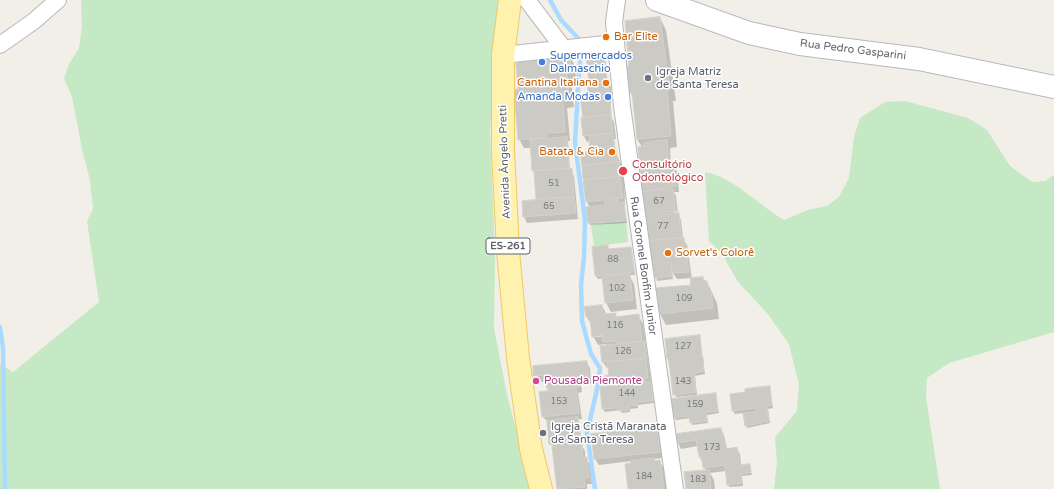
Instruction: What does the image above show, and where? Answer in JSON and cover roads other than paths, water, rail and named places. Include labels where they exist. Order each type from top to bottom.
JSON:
[{"type":"main road","name":"Avenida Ângelo Pretti","points":[[510,0],[503,55],[503,152],[508,251],[518,358],[531,449],[541,489]]},
{"type":"street","points":[[0,45],[34,22],[58,0]]},
{"type":"street","points":[[527,0],[575,48]]},
{"type":"street","name":"Rua Coronel Bonfim Junior","points":[[617,0],[614,22],[615,43],[637,224],[675,489]]},
{"type":"street","name":"Rua Pedro Gasparini","points":[[657,0],[749,33],[771,38],[833,49],[919,59],[1054,87]]},
{"type":"street","points":[[503,55],[615,43]]},
{"type":"waterway","points":[[550,0],[561,20],[578,38],[581,52],[575,142],[585,220],[584,257],[581,285],[582,321],[591,354],[600,368],[598,385],[587,433],[595,489]]},
{"type":"waterway","points":[[0,327],[3,348],[5,489]]},
{"type":"place","name":"Bar Elite","points":[[606,37]]},
{"type":"place","name":"Supermercados Dalmaschio","points":[[542,62]]},
{"type":"place","name":"Igreja Matriz de Santa Teresa","points":[[648,78]]},
{"type":"place","name":"Cantina Italiana","points":[[606,83]]},
{"type":"place","name":"Amanda Modas","points":[[608,97]]},
{"type":"place","name":"Batata & Cia","points":[[612,152]]},
{"type":"place","name":"Consultório Odontológico","points":[[623,171]]},
{"type":"place","name":"Sorvet's Colorê","points":[[668,253]]},
{"type":"place","name":"Pousada Piemonte","points":[[536,381]]},
{"type":"place","name":"Igreja Cristã Maranata de Santa Teresa","points":[[543,433]]}]
